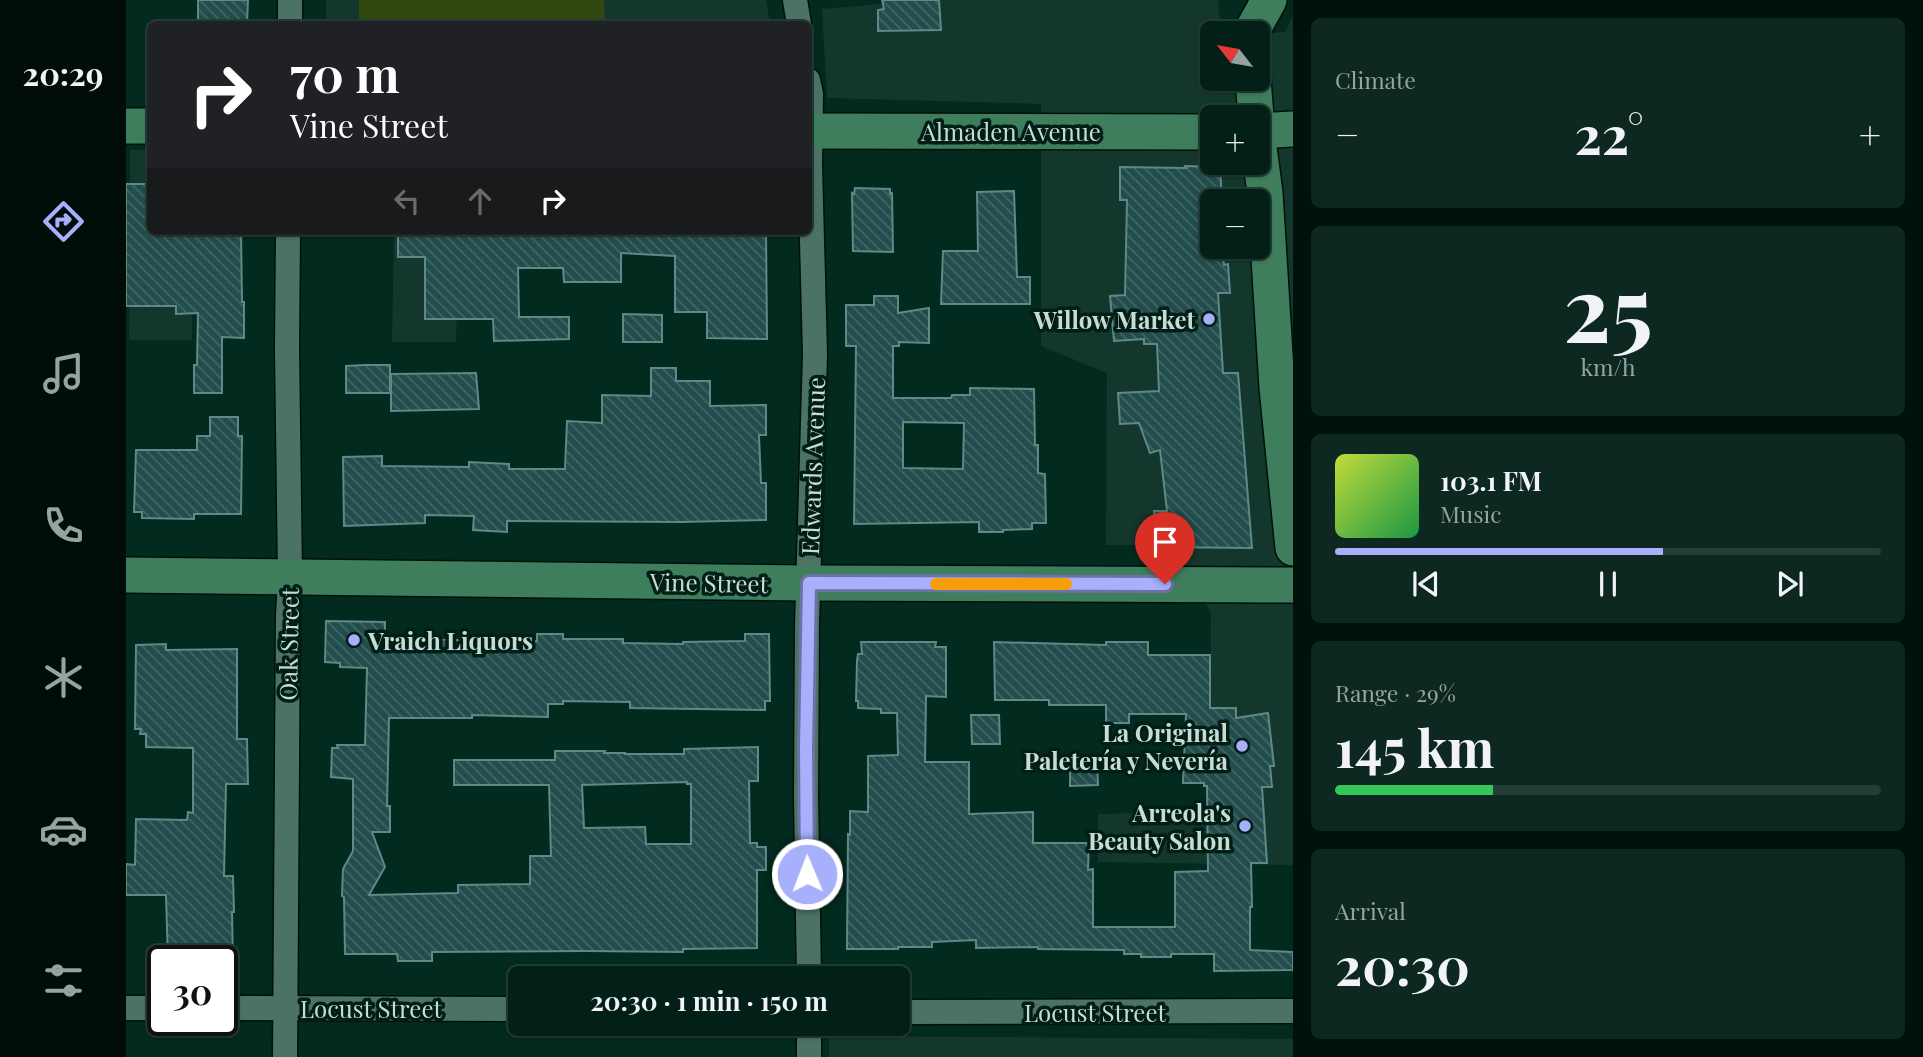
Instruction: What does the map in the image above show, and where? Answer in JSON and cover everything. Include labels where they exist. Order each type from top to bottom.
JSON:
[{"type":"main road","points":[[1251,21],[1269,0]]},
{"type":"main road","points":[[126,126],[147,126]]},
{"type":"main road","points":[[1270,130],[1293,129]]},
{"type":"main road","name":"Almaden Avenue","points":[[812,131],[1200,132]]},
{"type":"main road","points":[[1263,175],[1293,548]]},
{"type":"main road","name":"Vine Street","points":[[126,575],[809,583],[1293,584]]},
{"type":"street","points":[[290,0],[290,21]]},
{"type":"street","points":[[795,0],[798,21]]},
{"type":"street","name":"Oak Street","points":[[285,1057],[290,576],[288,235]]},
{"type":"street","name":"Edwards Avenue","points":[[809,966],[806,783],[815,354],[812,235]]},
{"type":"street","points":[[126,1008],[147,1008]]},
{"type":"street","name":"Locust Street","points":[[238,1008],[508,1009]]},
{"type":"street","name":"Locust Street","points":[[910,1012],[1293,1012]]},
{"type":"street","points":[[809,1036],[809,1057]]},
{"type":"shaded area","points":[[326,0],[766,0],[770,21],[326,21]]},
{"type":"shaded area","points":[[926,0],[1218,0],[1220,21],[1200,21],[1200,91],[1270,91],[1270,33],[1285,32],[1293,16],[1293,865],[1098,862],[1098,814],[1210,811],[1211,613],[1171,545],[1106,545],[1107,373],[1041,346],[1041,104],[827,98],[822,9]]},
{"type":"shaded area","points":[[130,150],[147,150],[147,235],[193,235],[192,340],[129,340]]},
{"type":"shaded area","points":[[394,235],[459,235],[456,342],[392,342]]},
{"type":"shaded area","points":[[829,1036],[1293,1039],[1293,1057],[829,1057]]},
{"type":"green space","points":[[359,0],[604,0],[605,21],[359,21]]},
{"type":"building","points":[[198,0],[248,0],[247,21],[198,21]]},
{"type":"building","points":[[882,0],[939,0],[941,30],[878,31],[878,10],[884,9]]},
{"type":"building","points":[[1185,166],[1200,166],[1200,175],[1220,175],[1221,189],[1200,189],[1200,259],[1223,259],[1224,265],[1228,264],[1230,293],[1218,293],[1223,373],[1238,373],[1252,548],[1157,547],[1154,511],[1167,511],[1160,450],[1150,453],[1139,423],[1120,424],[1118,393],[1159,391],[1157,344],[1144,344],[1144,339],[1114,341],[1110,296],[1125,295],[1127,200],[1120,200],[1120,167],[1186,168]]},
{"type":"building","points":[[126,184],[147,184],[147,235],[241,235],[244,338],[222,337],[222,393],[194,393],[198,313],[176,314],[176,306],[126,306]]},
{"type":"building","points":[[855,188],[890,189],[893,252],[853,251],[852,193],[854,194]]},
{"type":"building","points":[[1014,191],[1017,277],[1030,277],[1030,304],[941,304],[943,251],[978,251],[977,192]]},
{"type":"building","points":[[398,235],[766,235],[767,339],[707,338],[707,312],[675,312],[675,256],[621,253],[621,282],[564,282],[563,268],[518,268],[519,317],[569,317],[569,339],[494,341],[493,319],[425,319],[425,257],[398,257]]},
{"type":"building","points":[[874,296],[898,296],[898,313],[929,308],[929,343],[899,342],[899,346],[893,346],[893,398],[951,398],[952,395],[970,395],[970,388],[1034,389],[1035,445],[1038,445],[1038,473],[1045,474],[1046,523],[1032,523],[1032,529],[1003,532],[979,532],[979,522],[854,524],[856,346],[846,346],[846,305],[874,305]],"holes":[[[903,422],[964,423],[963,469],[903,468]]]},
{"type":"building","points":[[623,314],[662,315],[662,342],[623,342]]},
{"type":"building","points":[[390,365],[390,393],[346,393],[346,366]]},
{"type":"building","points":[[651,368],[676,368],[676,381],[710,381],[710,406],[766,405],[766,435],[759,435],[761,483],[766,483],[766,520],[507,521],[507,532],[473,530],[474,516],[425,515],[425,523],[344,526],[343,457],[382,456],[382,466],[469,467],[469,462],[509,464],[509,469],[565,469],[567,421],[602,423],[602,395],[651,396]]},
{"type":"building","points":[[476,373],[479,409],[391,411],[391,374]]},
{"type":"building","points":[[210,417],[238,417],[238,436],[242,436],[241,514],[194,514],[194,519],[142,518],[142,512],[134,512],[136,450],[197,450],[197,436],[210,436]]},
{"type":"building","points":[[326,621],[385,622],[385,639],[537,641],[537,634],[563,634],[563,639],[623,639],[623,643],[683,644],[745,641],[745,634],[769,634],[770,701],[765,701],[765,710],[630,708],[630,702],[563,701],[563,704],[548,704],[548,717],[472,715],[472,718],[389,718],[387,806],[390,806],[390,832],[372,832],[385,867],[369,895],[458,893],[458,885],[530,884],[530,856],[551,856],[549,785],[454,785],[454,760],[555,760],[555,751],[684,754],[684,749],[758,747],[758,781],[749,781],[750,843],[757,843],[757,847],[766,847],[766,870],[757,870],[757,948],[683,949],[683,952],[432,952],[432,961],[398,961],[397,954],[345,954],[343,869],[353,851],[353,779],[331,777],[332,748],[338,748],[337,745],[365,745],[367,668],[340,667],[340,663],[325,662]],"holes":[[[691,784],[691,844],[646,844],[645,827],[584,828],[582,785]]]},
{"type":"building","points":[[861,642],[936,642],[935,647],[946,647],[946,697],[926,696],[925,762],[969,762],[969,814],[1033,812],[1033,843],[1089,843],[1088,870],[1093,869],[1093,927],[1175,927],[1175,872],[1208,871],[1207,786],[1204,786],[1204,783],[1183,783],[1186,714],[1129,714],[1129,723],[1106,723],[1106,705],[1049,705],[1049,700],[995,700],[994,642],[1106,645],[1106,642],[1148,642],[1148,655],[1210,655],[1210,708],[1236,708],[1236,718],[1268,713],[1274,766],[1270,766],[1272,787],[1262,787],[1267,863],[1251,863],[1250,950],[1293,952],[1293,970],[1214,971],[1214,954],[1141,957],[1141,954],[1124,954],[1124,950],[976,948],[976,940],[932,942],[932,947],[847,949],[850,811],[868,812],[868,756],[898,755],[897,713],[858,708],[857,661],[858,654],[862,654]]},
{"type":"building","points":[[166,644],[166,650],[237,649],[237,739],[247,739],[248,784],[226,784],[224,876],[233,876],[233,945],[168,945],[166,895],[126,895],[126,864],[135,865],[136,819],[187,820],[188,812],[193,813],[193,748],[146,747],[146,734],[140,734],[141,729],[135,729],[136,645]]},
{"type":"building","points":[[971,715],[999,715],[1000,744],[972,744]]},
{"type":"building","points":[[1070,758],[1097,758],[1098,785],[1070,786]]},
{"type":"slow traffic","points":[[936,584],[1066,584]]},
{"type":"place","name":"Willow Market","points":[[1209,319]]},
{"type":"place","name":"Vraich Liquors","points":[[354,640]]},
{"type":"place","name":"La Original Paletería y Nevería","points":[[1242,746]]},
{"type":"place","name":"Arreola's Beauty Salon","points":[[1245,826]]},
{"type":"route","points":[[807,874],[809,583],[1165,584]]}]
